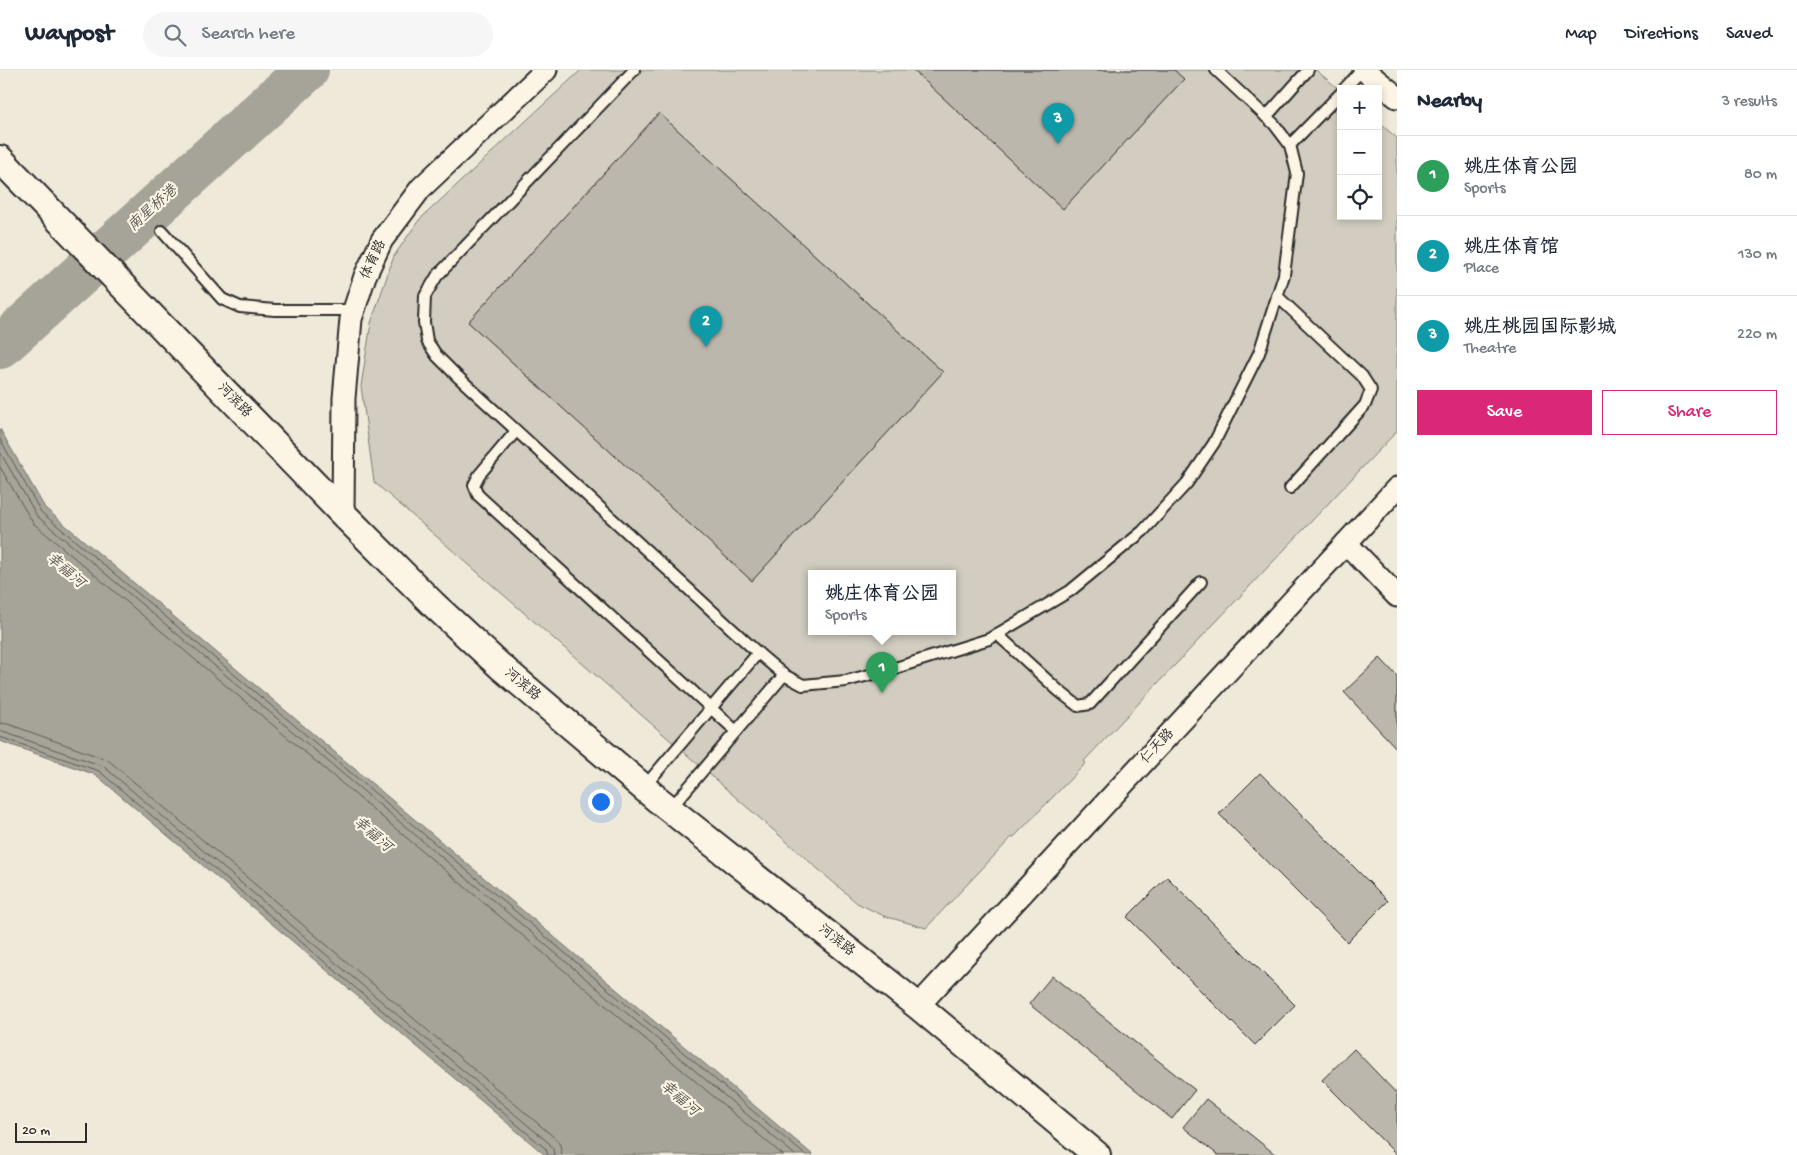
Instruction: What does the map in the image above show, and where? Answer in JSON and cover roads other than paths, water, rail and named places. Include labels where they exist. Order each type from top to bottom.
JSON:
[{"type":"street","name":"体育路","points":[[343,514],[344,398],[351,319],[365,276],[382,240],[421,188],[546,70]]},
{"type":"street","points":[[1363,70],[1397,97]]},
{"type":"street","name":"河滨路","points":[[0,159],[343,514],[433,604],[500,666],[643,788],[918,1006],[1096,1155]]},
{"type":"street","name":"仁天路","points":[[918,1006],[1397,488]]},
{"type":"street","points":[[1346,543],[1397,596]]},
{"type":"lane","points":[[634,70],[438,276],[425,296],[424,322],[427,341],[437,356],[457,376],[758,653],[784,675],[803,684],[846,681],[910,664],[989,639],[1070,591],[1143,531],[1187,483],[1214,443],[1255,361],[1284,275],[1297,174],[1290,145],[1274,124],[1216,70]]},
{"type":"lane","points":[[1266,117],[1308,70]]},
{"type":"lane","points":[[1348,85],[1363,70]]},
{"type":"lane","points":[[1290,145],[1337,96]]},
{"type":"lane","points":[[162,231],[222,299],[240,307],[275,310],[354,310]]},
{"type":"lane","points":[[1277,296],[1362,376],[1371,390],[1365,405],[1290,488]]},
{"type":"lane","points":[[516,431],[479,475],[474,485],[478,495],[736,731]]},
{"type":"lane","points":[[997,634],[1078,706],[1090,704],[1202,582]]},
{"type":"lane","points":[[643,788],[758,653]]},
{"type":"lane","points":[[670,809],[784,675]]},
{"type":"water","name":"幸福河","points":[[0,429],[45,508],[813,1155],[545,1155],[96,775],[0,741]]},
{"type":"waterway","name":"南星桥港","points":[[0,347],[307,70]]},
{"type":"place","name":"姚庄桃园国际影城","points":[[1058,144]]},
{"type":"place","name":"姚庄体育馆","points":[[706,347]]},
{"type":"place","name":"姚庄体育公园","points":[[882,693]]}]
